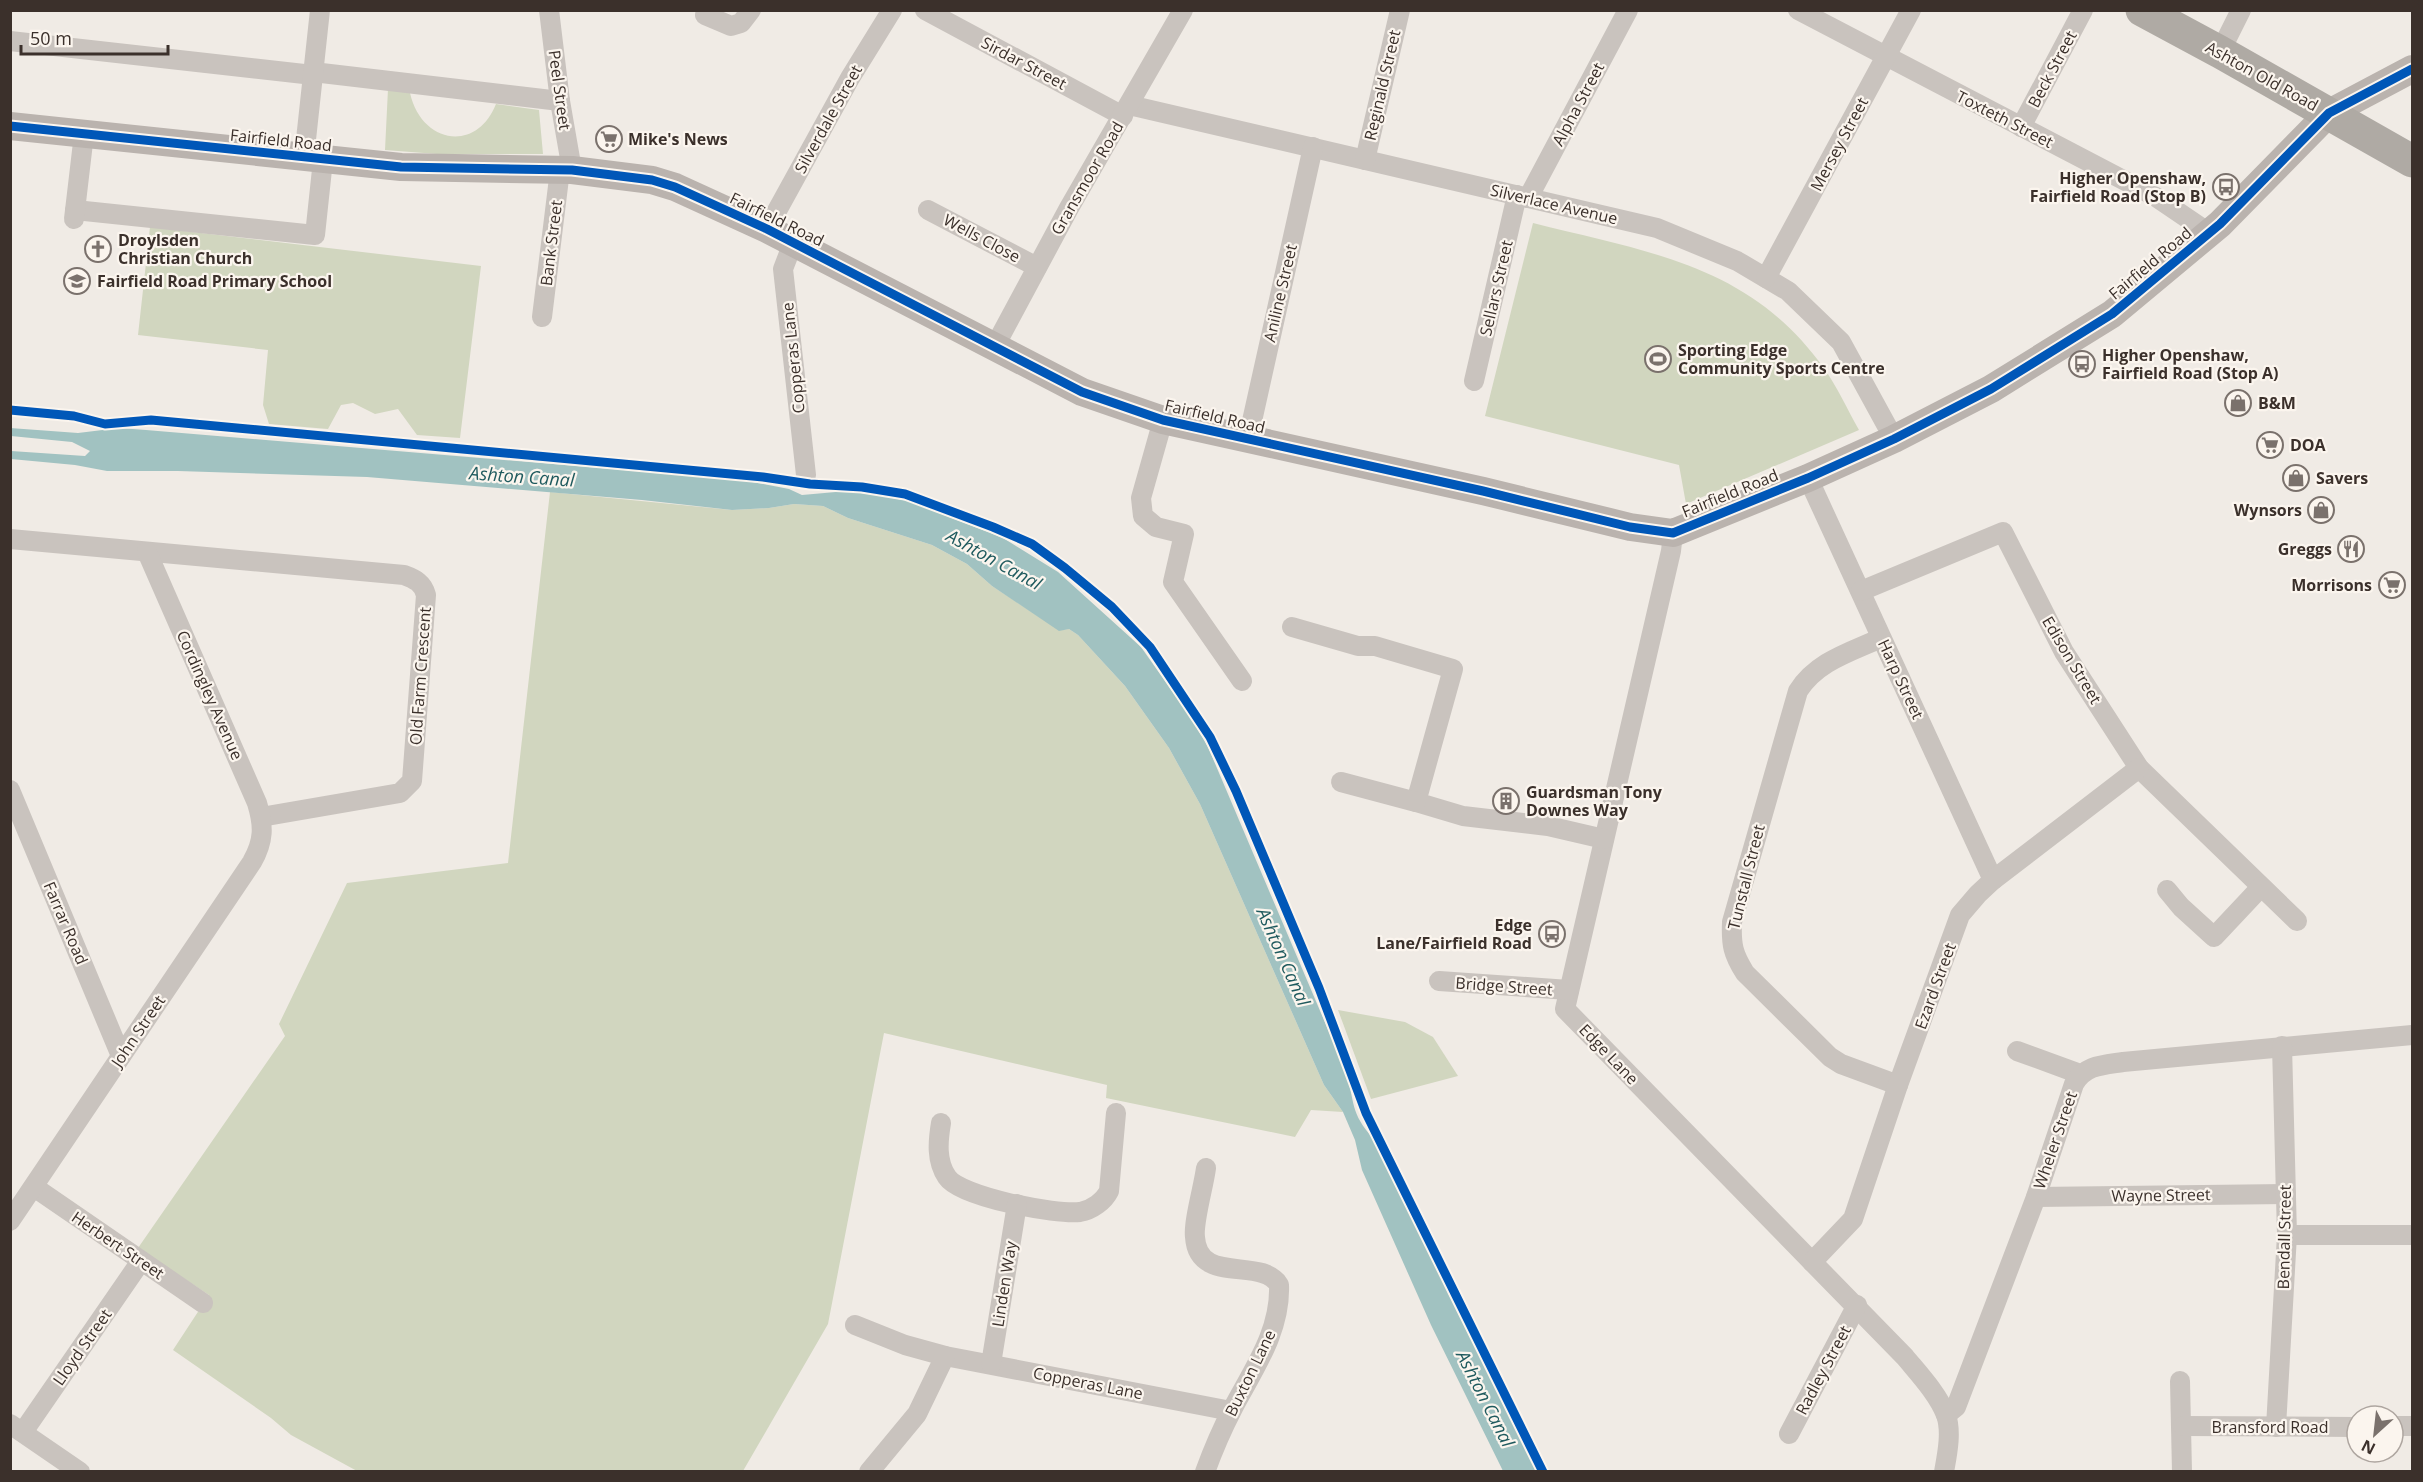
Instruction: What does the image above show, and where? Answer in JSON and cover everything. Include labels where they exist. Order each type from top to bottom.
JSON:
[{"type":"highway","name":"Ashton Old Road","points":[[2142,10],[2412,161]]},
{"type":"street","points":[[84,134],[75,214],[127,216],[315,235],[313,73],[320,10]]},
{"type":"street","name":"Peel Street","points":[[549,10],[566,170]]},
{"type":"street","points":[[705,15],[731,26],[741,23],[751,10]]},
{"type":"street","name":"Silverdale Street","points":[[767,229],[850,78],[892,10]]},
{"type":"street","name":"Sirdar Street","points":[[925,10],[1126,111]]},
{"type":"street","name":"Gransmoor Road","points":[[995,346],[1037,267],[1183,10]]},
{"type":"street","name":"Reginald Street","points":[[1365,160],[1400,10]]},
{"type":"street","name":"Alpha Street","points":[[1523,197],[1628,10]]},
{"type":"street","name":"Toxteth Street","points":[[1798,10],[2156,197],[2209,233]]},
{"type":"street","name":"Mersey Street","points":[[1766,278],[1911,10]]},
{"type":"street","name":"Beck Street","points":[[2021,128],[2083,10]]},
{"type":"street","points":[[2220,52],[2241,10]]},
{"type":"street","points":[[10,40],[560,101]]},
{"type":"street","name":"Fairfield Road","points":[[10,126],[313,159],[432,169],[566,170],[652,180],[675,187],[767,229],[1082,392],[1163,420],[1483,491],[1630,527],[1673,532],[1808,478],[1894,439],[1991,389],[2112,314],[2209,233],[2329,113],[2412,69]]},
{"type":"street","name":"Silverlace Avenue","points":[[1126,111],[1314,147],[1658,228],[1737,261],[1788,291],[1841,342],[1894,439]]},
{"type":"street","name":"Aniline Street","points":[[1248,439],[1314,147]]},
{"type":"street","name":"Bank Street","points":[[542,317],[566,170]]},
{"type":"street","name":"Sellars Street","points":[[1474,381],[1523,197]]},
{"type":"street","name":"Wells Close","points":[[928,210],[1037,267]]},
{"type":"street","name":"Copperas Lane","points":[[793,243],[783,268],[806,475]]},
{"type":"street","points":[[1163,420],[1141,498],[1143,516],[1156,527],[1184,534],[1173,582],[1242,681]]},
{"type":"street","name":"Harp Street","points":[[1808,478],[1993,880]]},
{"type":"street","name":"Edge Lane","points":[[1673,532],[1671,551],[1565,1008],[1812,1262],[1857,1305],[1905,1357],[1946,1415]]},
{"type":"street","name":"Edison Street","points":[[1861,591],[2003,532],[2064,652],[2139,768],[2297,921]]},
{"type":"street","points":[[10,539],[147,552]]},
{"type":"street","name":"Old Farm Crescent","points":[[147,552],[404,575],[415,579],[424,587],[426,595],[412,782],[399,793],[261,817]]},
{"type":"street","name":"Cordingley Avenue","points":[[147,552],[261,817],[264,829],[262,840]]},
{"type":"street","points":[[1292,627],[1358,646],[1375,646],[1453,669],[1416,802]]},
{"type":"street","name":"Tunstall Street","points":[[1881,638],[1822,664],[1798,691],[1732,922],[1731,945],[1736,959],[1746,973],[1821,1050],[1841,1064],[1898,1085]]},
{"type":"street","name":"Ezard Street","points":[[1812,1262],[1853,1219],[1898,1085],[1960,915],[1993,880],[2139,768]]},
{"type":"street","points":[[1341,782],[1462,816],[1548,826],[1604,839]]},
{"type":"street","name":"Farrar Road","points":[[10,790],[121,1056]]},
{"type":"street","name":"John Street","points":[[10,1221],[252,862],[262,840]]},
{"type":"street","points":[[2167,890],[2181,907],[2214,938],[2261,887]]},
{"type":"street","name":"Bridge Street","points":[[1439,981],[1569,990]]},
{"type":"street","name":"Wheler Street","points":[[1946,1415],[1956,1407],[2036,1197],[2074,1084],[2080,1074],[2093,1066],[2123,1062],[2412,1035]]},
{"type":"street","name":"Bendall Street","points":[[2276,1427],[2287,1235],[2282,1046]]},
{"type":"street","points":[[2017,1051],[2080,1074]]},
{"type":"street","points":[[941,1123],[938,1149],[947,1177],[965,1191],[1017,1204],[1082,1212],[1105,1198],[1111,1182],[1116,1113]]},
{"type":"street","name":"Buxton Lane","points":[[1205,1472],[1231,1411],[1265,1349],[1275,1321],[1279,1285],[1269,1275],[1230,1270],[1206,1261],[1198,1250],[1194,1236],[1206,1168]]},
{"type":"street","name":"Herbert Street","points":[[33,1187],[203,1303]]},
{"type":"street","name":"Wayne Street","points":[[2036,1197],[2286,1194]]},
{"type":"street","name":"Linden Way","points":[[991,1364],[1017,1204]]},
{"type":"street","points":[[2287,1235],[2412,1235]]},
{"type":"street","name":"Lloyd Street","points":[[16,1428],[141,1261]]},
{"type":"street","name":"Radley Street","points":[[1789,1434],[1857,1305]]},
{"type":"street","name":"Copperas Lane","points":[[855,1325],[905,1345],[945,1356],[1231,1411]]},
{"type":"street","points":[[869,1472],[917,1414],[945,1356]]},
{"type":"street","points":[[2180,1381],[2183,1426],[2182,1472]]},
{"type":"street","points":[[1944,1472],[1948,1440],[1946,1415]]},
{"type":"street","name":"Bransford Road","points":[[2183,1426],[2345,1427]]},
{"type":"street","points":[[16,1428],[80,1472]]},
{"type":"green space","points":[[388,89],[410,93],[416,110],[425,123],[437,132],[450,136],[463,136],[476,130],[487,120],[496,104],[539,110],[543,154],[437,154],[385,150]]},
{"type":"green space","name":"Sporting Edge Community Sports Centre","points":[[1533,223],[1655,254],[1693,267],[1729,284],[1762,305],[1794,332],[1823,367],[1859,430],[1686,504],[1679,465],[1485,416]]},
{"type":"green space","points":[[150,227],[481,266],[460,438],[417,435],[398,409],[375,414],[353,403],[341,405],[328,429],[269,424],[263,405],[268,350],[138,335]]},
{"type":"green space","points":[[550,492],[732,510],[794,504],[823,506],[848,518],[932,545],[967,564],[992,586],[1059,630],[1069,629],[1078,635],[1125,686],[1169,748],[1200,804],[1324,1085],[1343,1112],[1311,1110],[1295,1137],[1106,1098],[1107,1085],[884,1033],[828,1324],[743,1471],[357,1471],[291,1435],[271,1418],[173,1350],[209,1295],[138,1248],[285,1036],[279,1024],[347,883],[508,863]]},
{"type":"green space","points":[[1338,1010],[1405,1022],[1433,1037],[1458,1076],[1371,1099]]},
{"type":"water","name":"Ashton Canal","points":[[10,428],[78,433],[119,428],[146,430],[747,481],[789,489],[802,495],[847,491],[908,501],[1003,538],[1058,572],[1141,647],[1191,718],[1208,747],[1346,1072],[1354,1107],[1360,1121],[1373,1138],[1538,1471],[1503,1471],[1431,1325],[1362,1170],[1355,1140],[1343,1112],[1324,1085],[1200,804],[1169,748],[1125,686],[1078,635],[1069,629],[1059,631],[992,586],[967,564],[932,545],[848,518],[823,506],[794,504],[732,510],[642,500],[367,477],[107,471],[75,465],[11,459],[11,451],[85,456],[90,451],[72,442],[11,436]]},
{"type":"cycle path","points":[[10,126],[401,167],[572,170],[652,180],[675,187],[767,229],[1082,392],[1163,420],[1483,491],[1630,527],[1673,533],[1808,478],[1894,439],[1991,389],[2112,314],[2220,224],[2329,113],[2412,69]]},
{"type":"cycle path","points":[[10,410],[74,416],[105,424],[151,420],[763,477],[810,484],[862,487],[905,494],[1032,544],[1112,607],[1150,647],[1210,737],[1236,791],[1319,988],[1366,1113],[1543,1472]]},
{"type":"place","name":"Mike's News","points":[[609,139]]},
{"type":"place","name":"Higher Openshaw, Fairfield Road (Stop B)","points":[[2226,187]]},
{"type":"place","name":"Droylsden Christian Church","points":[[98,249]]},
{"type":"place","name":"Fairfield Road Primary School","points":[[77,281]]},
{"type":"place","name":"Sporting Edge Community Sports Centre","points":[[1658,359]]},
{"type":"place","name":"Higher Openshaw, Fairfield Road (Stop A)","points":[[2082,364]]},
{"type":"place","name":"B&M","points":[[2238,403]]},
{"type":"place","name":"DOA","points":[[2270,445]]},
{"type":"place","name":"Savers","points":[[2296,478]]},
{"type":"place","name":"Wynsors","points":[[2321,510]]},
{"type":"place","name":"Greggs","points":[[2351,549]]},
{"type":"place","name":"Morrisons","points":[[2392,585]]},
{"type":"place","name":"Guardsman Tony Downes Way","points":[[1506,801]]},
{"type":"place","name":"Edge Lane/Fairfield Road","points":[[1552,934]]}]
